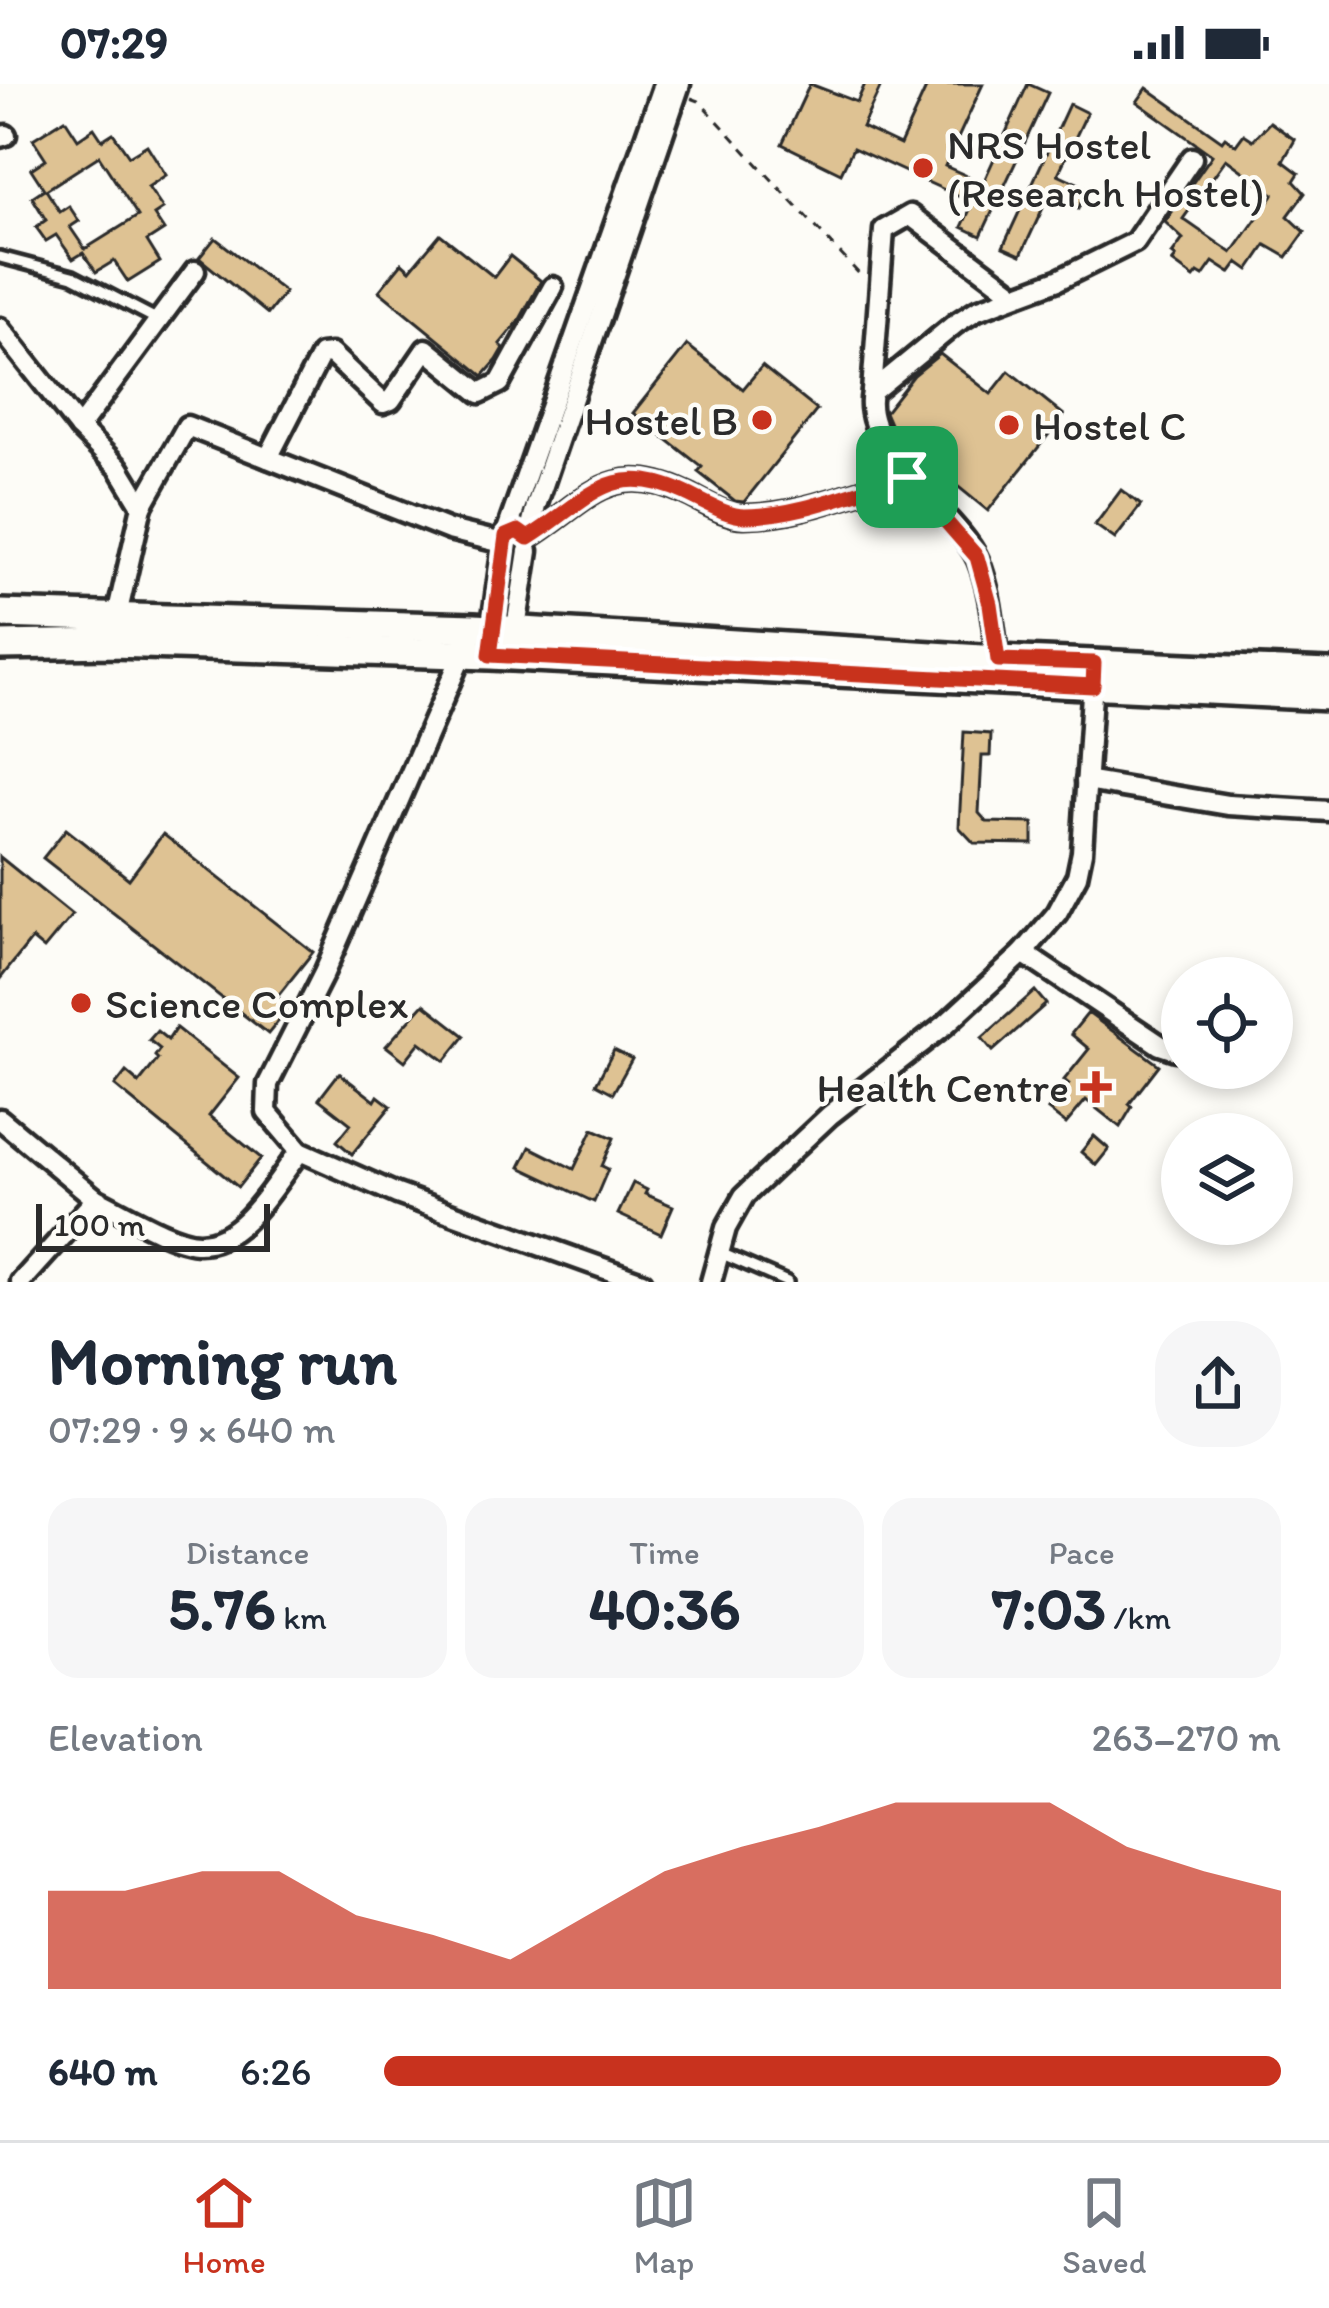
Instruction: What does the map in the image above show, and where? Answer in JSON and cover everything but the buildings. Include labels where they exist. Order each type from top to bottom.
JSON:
[{"type":"street","points":[[494,645],[504,541],[671,88]]},
{"type":"street","points":[[642,1282],[397,1194],[300,1151],[267,1112],[268,1084],[494,645],[671,88]]},
{"type":"street","points":[[872,392],[955,324],[1136,242],[1192,158]]},
{"type":"street","points":[[998,660],[977,557],[907,477],[869,407],[884,230],[910,215],[1016,296]]},
{"type":"street","points":[[79,428],[195,271]]},
{"type":"street","points":[[268,458],[321,355],[331,353],[383,403],[391,400],[426,349],[480,393],[489,391],[500,382],[553,287]]},
{"type":"street","points":[[0,328],[79,428],[119,468],[142,506]]},
{"type":"street","points":[[114,628],[142,506],[187,427],[449,530],[504,541],[518,531],[528,545]]},
{"type":"street","points":[[528,545],[594,489],[620,480],[666,484],[739,517],[772,514],[907,477]]},
{"type":"street","points":[[0,614],[114,628],[1094,674],[1329,695]]},
{"type":"street","points":[[0,645],[114,628]]},
{"type":"street","points":[[494,645],[998,660],[1094,674],[1216,667],[1329,674]]},
{"type":"street","points":[[711,1282],[726,1228],[743,1196],[830,1115],[945,1024],[1023,953],[1057,913],[1077,876],[1082,852],[1094,674]]},
{"type":"street","points":[[1085,781],[1228,805],[1329,811]]},
{"type":"street","points":[[1023,953],[1161,1045]]},
{"type":"street","points":[[0,1119],[96,1199],[196,1243],[241,1226],[300,1151]]},
{"type":"street","points":[[21,1282],[96,1199]]},
{"type":"lane","points":[[0,257],[73,276],[160,321]]},
{"type":"lane","points":[[718,1252],[787,1282]]},
{"type":"path","points":[[671,88],[699,101],[878,297]]},
{"type":"place","name":"NRS Hostel (Research Hostel)","points":[[923,168]]},
{"type":"place","name":"Hostel B","points":[[762,420]]},
{"type":"place","name":"Hostel C","points":[[1009,425]]},
{"type":"place","name":"Science Complex","points":[[81,1003]]},
{"type":"place","name":"Health Centre","points":[[1096,1087]]},
{"type":"route","points":[[907,477],[977,557],[998,660],[1094,663],[1093,686],[490,655],[506,536],[518,531],[528,538],[594,489],[620,480],[666,484],[739,517],[772,514],[907,477]]}]
